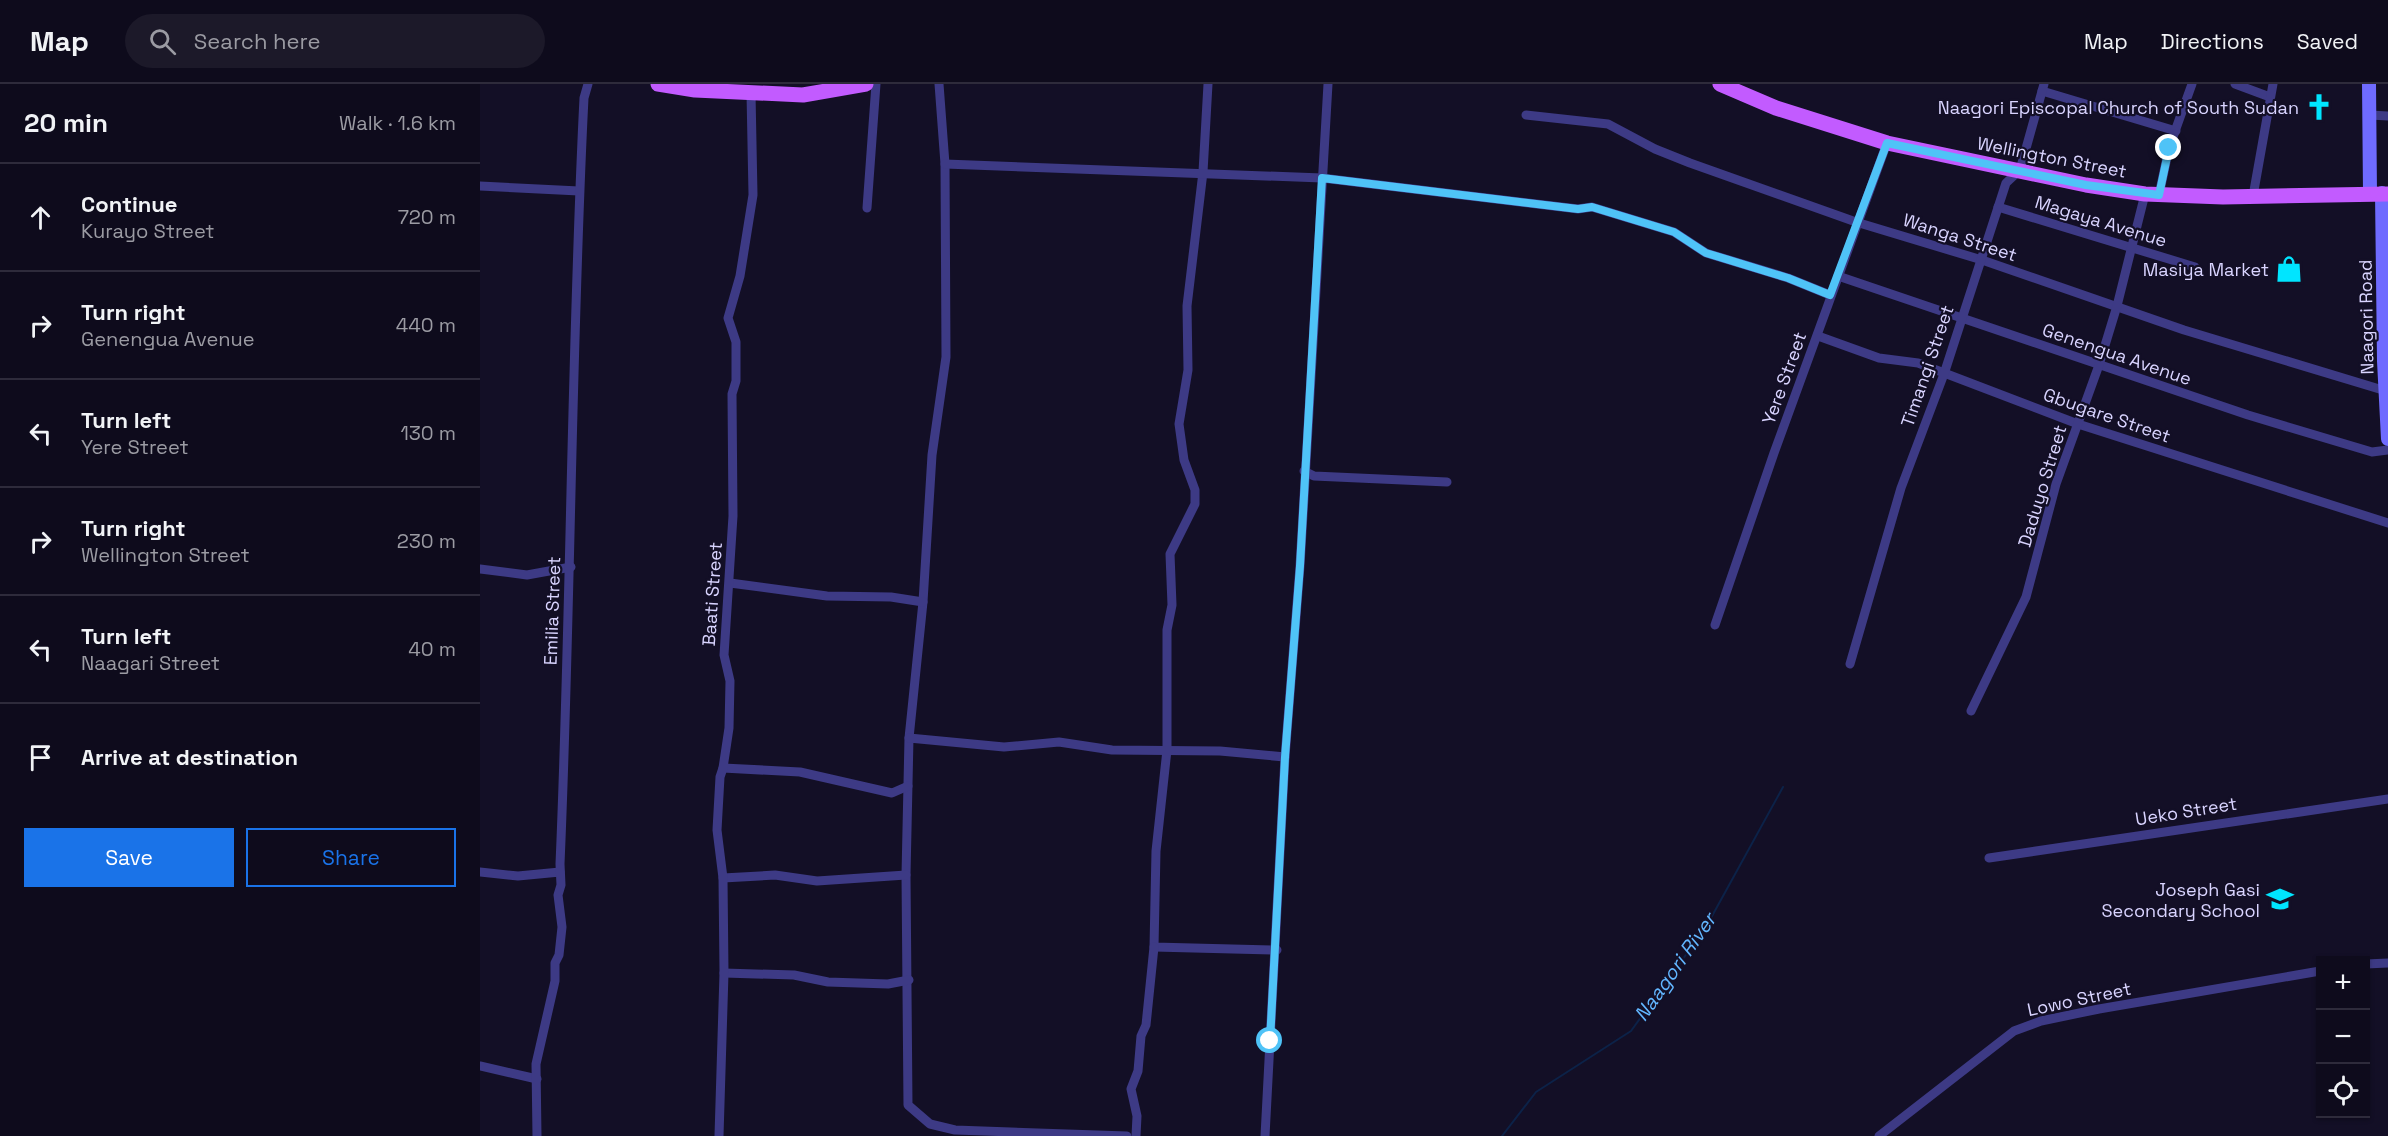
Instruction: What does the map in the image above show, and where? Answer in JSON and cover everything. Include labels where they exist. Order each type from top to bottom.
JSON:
[{"type":"main road","points":[[658,84],[680,85],[695,90],[803,95],[866,84]]},
{"type":"main road","name":"Wellington Street","points":[[1720,84],[1776,108],[1887,143],[2086,185],[2152,195],[2380,194]]},
{"type":"street","name":"Emilia Street","points":[[537,1136],[538,1056],[555,981],[555,963],[559,955],[562,927],[558,895],[561,885],[571,567],[572,392],[578,300],[576,258],[584,98],[588,84]]},
{"type":"street","points":[[867,208],[876,84]]},
{"type":"street","points":[[939,84],[945,164],[946,357],[932,455],[923,602],[909,738],[906,875],[909,980],[908,1105],[930,1124],[955,1130],[1127,1136]]},
{"type":"street","points":[[1136,1136],[1137,1116],[1131,1089],[1138,1071],[1141,1036],[1146,1024],[1154,947],[1156,851],[1167,750],[1167,630],[1172,605],[1170,554],[1195,504],[1195,490],[1184,460],[1179,424],[1188,370],[1187,306],[1203,172],[1208,84]]},
{"type":"street","points":[[1265,1136],[1277,950],[1285,757],[1328,84]]},
{"type":"street","name":"Daduyo Street","points":[[1971,711],[2026,597],[2056,484],[2099,365],[2133,247],[2193,84]]},
{"type":"street","points":[[2235,84],[2270,97]]},
{"type":"street","points":[[2253,196],[2274,84]]},
{"type":"street","name":"Naagori Road","points":[[2369,84],[2370,115],[2380,194],[2386,303],[2388,439]]},
{"type":"street","points":[[2043,88],[2176,131]]},
{"type":"street","name":"Timangi Street","points":[[1850,664],[1901,488],[1944,374],[2006,183],[2020,170],[2043,88]]},
{"type":"street","name":"Baati Street","points":[[719,1136],[724,973],[723,878],[717,831],[720,777],[729,728],[730,681],[724,655],[733,516],[732,394],[736,381],[736,342],[728,318],[740,276],[753,195],[752,93]]},
{"type":"street","name":"Wanga Street","points":[[1526,115],[1608,124],[1655,149],[1690,163],[1856,222],[1982,260],[2387,396]]},
{"type":"street","points":[[2370,115],[2388,116]]},
{"type":"street","name":"Yere Street","points":[[1715,625],[1856,222],[1887,143]]},
{"type":"street","points":[[945,164],[1322,178],[1578,209],[1592,207],[1674,232],[1706,253],[1788,278],[1830,295]]},
{"type":"street","points":[[480,186],[579,191]]},
{"type":"street","name":"Magaya Avenue","points":[[1998,207],[2195,267]]},
{"type":"street","name":"Genengua Avenue","points":[[1838,276],[2248,416],[2372,452],[2388,450]]},
{"type":"street","name":"Gbugare Street","points":[[1818,336],[1879,358],[1918,363],[2078,424],[2388,523]]},
{"type":"street","points":[[1304,471],[1314,476],[1447,482]]},
{"type":"street","points":[[480,569],[527,575],[571,567]]},
{"type":"street","points":[[730,583],[827,596],[891,597],[923,602]]},
{"type":"street","points":[[909,738],[1004,747],[1059,742],[1112,750],[1167,750],[1285,757]]},
{"type":"street","points":[[723,768],[801,772],[892,793],[908,786]]},
{"type":"street","name":"Ueko Street","points":[[1989,858],[2284,812],[2388,799]]},
{"type":"street","points":[[480,872],[519,876],[560,872]]},
{"type":"street","points":[[723,878],[775,875],[817,881],[906,875]]},
{"type":"street","points":[[1154,947],[1277,950]]},
{"type":"street","points":[[2370,964],[2388,963]]},
{"type":"street","name":"Lowo Street","points":[[1879,1136],[2014,1031],[2041,1021],[2316,972]]},
{"type":"street","points":[[724,973],[794,975],[828,982],[888,984],[909,980]]},
{"type":"street","points":[[480,1066],[537,1079]]},
{"type":"waterway","name":"Naagori River","points":[[1502,1136],[1536,1092],[1631,1031],[1706,927],[1783,787]]},
{"type":"place","name":"Naagori Episcopal Church of South Sudan","points":[[2319,107]]},
{"type":"place","name":"Masiya Market","points":[[2289,269]]},
{"type":"place","name":"Joseph Gasi Secondary School","points":[[2280,899]]},
{"type":"route","points":[[1270,1041],[1285,757],[1300,566],[1322,178],[1499,197],[1578,209],[1592,207],[1674,232],[1706,253],[1756,267],[1830,295],[1887,143],[2086,185],[2159,195],[2169,148]]}]
